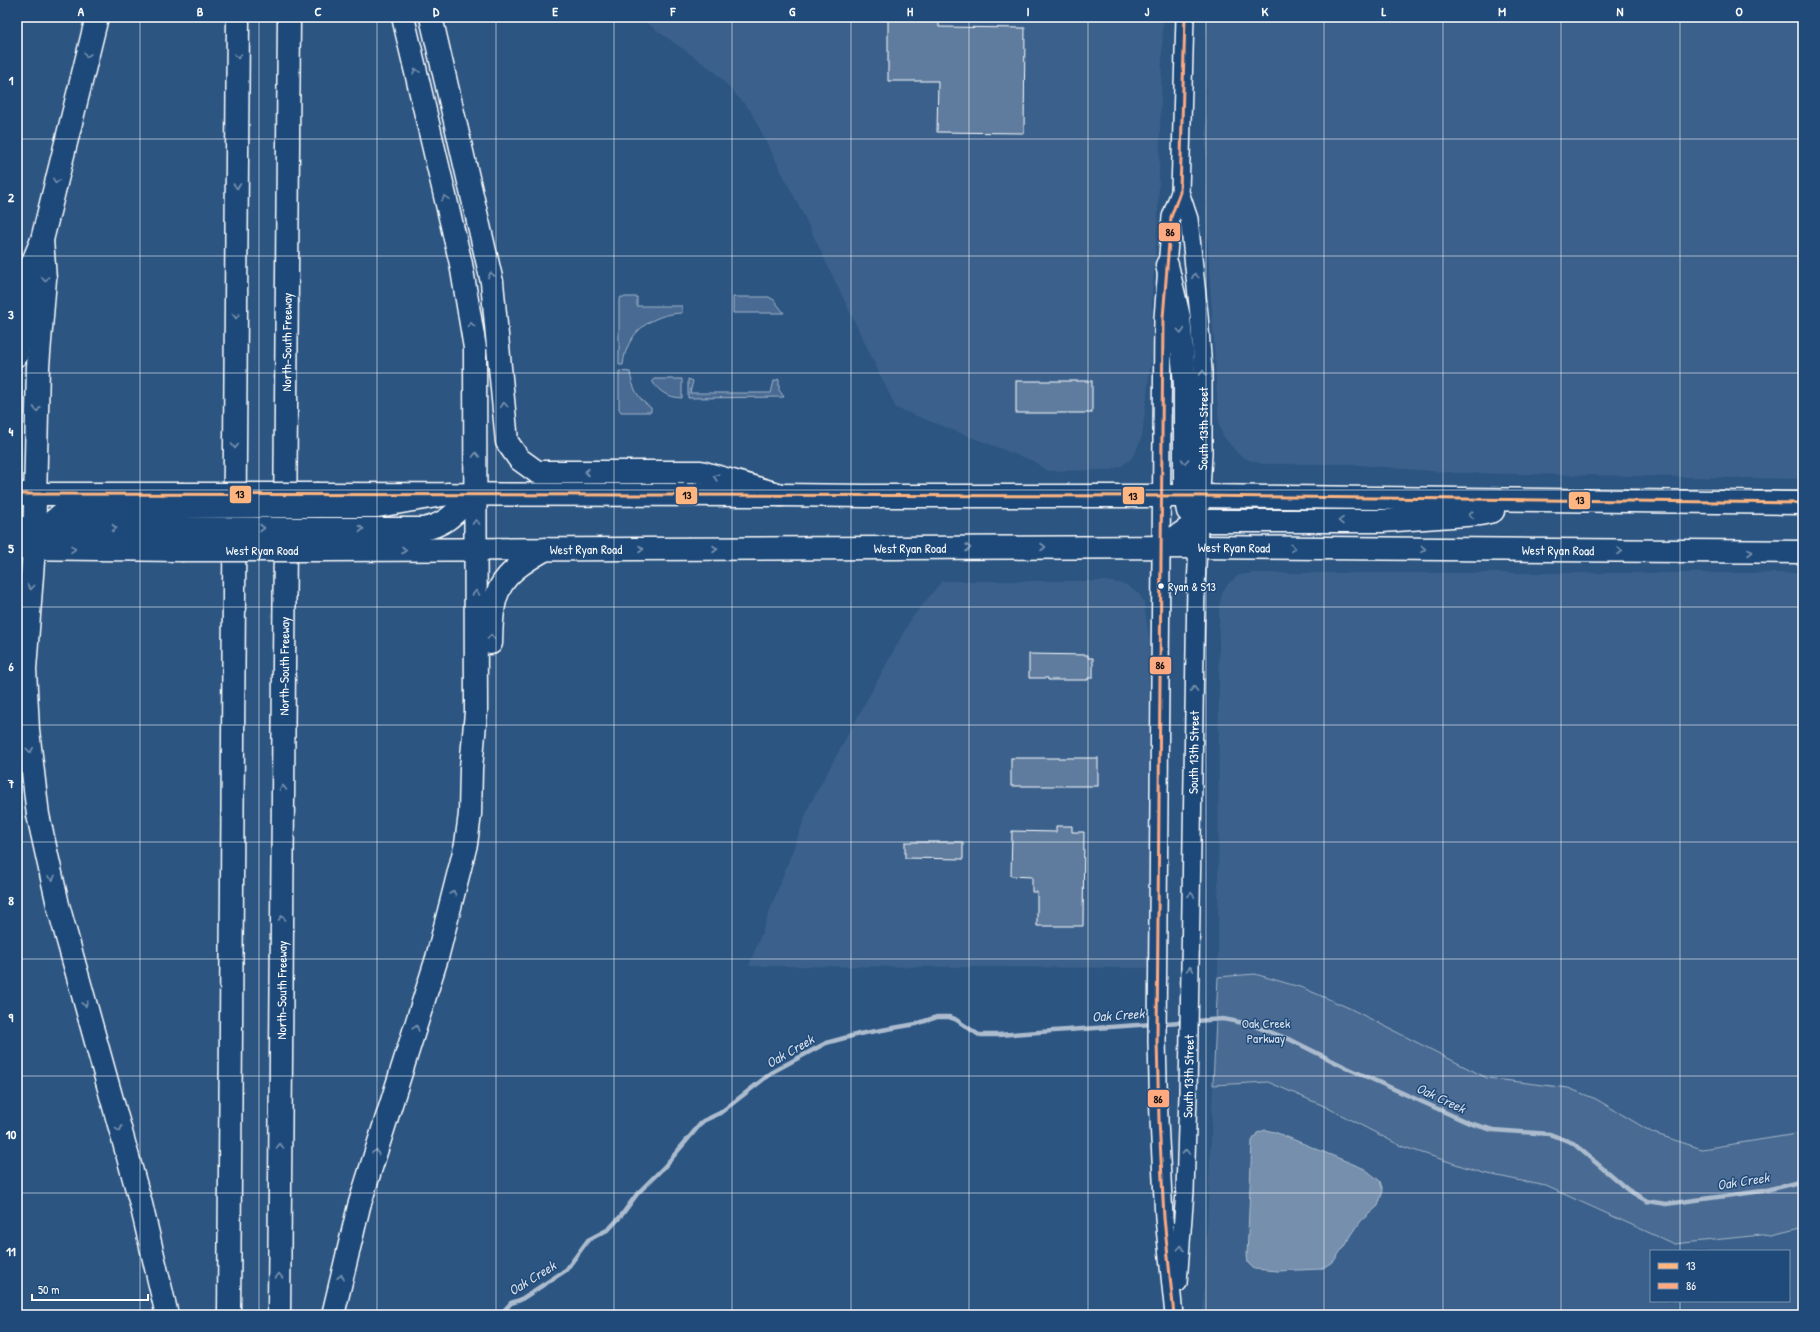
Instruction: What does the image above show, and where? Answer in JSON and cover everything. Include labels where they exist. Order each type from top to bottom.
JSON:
[{"type":"main road","points":[[17,355],[26,278],[42,240],[97,17]]},
{"type":"main road","points":[[228,1315],[238,17]]},
{"type":"main road","name":"North-South Freeway","points":[[279,1315],[290,17]]},
{"type":"main road","points":[[333,1315],[343,1267],[359,1206],[437,958],[466,844],[470,814],[471,768],[476,712],[475,348],[461,264],[403,17]]},
{"type":"main road","points":[[431,17],[492,282],[508,442],[519,459],[538,472],[701,472],[781,494]]},
{"type":"main road","points":[[42,240],[45,279],[26,494],[30,536],[26,669],[28,730],[38,815],[58,905],[141,1204],[167,1315]]},
{"type":"main road","points":[[1167,265],[1180,317],[1198,547]]},
{"type":"main road","points":[[26,494],[181,500],[320,500],[378,506],[448,494],[1193,496],[1803,503]]},
{"type":"main road","points":[[30,536],[181,528],[423,529],[437,526],[454,515],[476,494]]},
{"type":"main road","points":[[30,536],[69,508],[80,506],[181,500]]},
{"type":"main road","points":[[1161,547],[1195,523],[1382,521],[1480,514],[1536,501]]},
{"type":"main road","name":"West Ryan Road","points":[[30,536],[181,550],[1198,547],[1803,552]]},
{"type":"main road","points":[[470,814],[485,769],[489,711],[492,614],[495,597],[507,577],[512,572],[523,562],[546,550]]},
{"type":"main road","points":[[17,637],[26,669]]},
{"type":"street","name":"South 13th Street","points":[[1175,1315],[1164,1218],[1159,1120],[1157,1006],[1163,318],[1171,217],[1180,192],[1185,17]]},
{"type":"street","name":"South 13th Street","points":[[1180,192],[1189,219],[1200,315],[1203,371],[1203,453],[1193,496]]},
{"type":"street","name":"South 13th Street","points":[[1175,1315],[1185,1191],[1198,547]]},
{"type":"shaded area","points":[[638,17],[1163,17],[1158,215],[1152,296],[1152,351],[1142,436],[1131,459],[1123,465],[1111,470],[1048,471],[1033,461],[896,408],[801,210],[750,110],[714,71]]},
{"type":"shaded area","points":[[1206,17],[1803,17],[1803,479],[1457,473],[1345,464],[1263,464],[1239,455],[1223,436],[1219,425],[1206,216]]},
{"type":"shaded area","points":[[1253,573],[1803,573],[1803,1315],[1203,1315],[1218,977],[1219,606],[1223,591],[1229,583],[1239,575]]},
{"type":"shaded area","points":[[942,581],[1106,581],[1125,584],[1140,595],[1144,602],[1149,639],[1148,968],[749,966],[810,804],[911,619]]},
{"type":"shaded area","points":[[1265,1130],[1275,1132],[1365,1169],[1380,1181],[1383,1191],[1378,1206],[1361,1221],[1334,1261],[1321,1269],[1278,1271],[1254,1269],[1248,1263],[1247,1256],[1252,1141],[1257,1133]]},
{"type":"green space","points":[[621,297],[637,297],[637,306],[682,306],[682,313],[660,317],[650,321],[642,327],[629,344],[623,365],[619,365],[619,300]]},
{"type":"green space","points":[[733,297],[769,297],[774,300],[784,313],[733,313]]},
{"type":"green space","points":[[619,371],[630,372],[632,383],[636,392],[639,397],[651,408],[651,412],[621,412],[619,409]]},
{"type":"green space","points":[[654,379],[682,379],[682,398],[673,397],[658,389],[652,381]]},
{"type":"green space","points":[[688,379],[693,381],[690,393],[771,393],[774,381],[779,379],[779,390],[784,397],[688,398]]},
{"type":"green space","name":"Oak Creek Parkway","points":[[1255,974],[1303,988],[1349,1008],[1487,1078],[1568,1088],[1596,1099],[1653,1133],[1702,1149],[1803,1133],[1803,1226],[1771,1234],[1674,1244],[1546,1186],[1483,1173],[1401,1146],[1324,1106],[1268,1082],[1213,1085],[1218,977]]},
{"type":"building","points":[[888,17],[939,17],[939,27],[1025,28],[1024,133],[937,132],[938,81],[888,81]]},
{"type":"building","points":[[1016,381],[1092,381],[1092,413],[1016,413]]},
{"type":"building","points":[[1029,654],[1088,655],[1088,658],[1093,658],[1093,678],[1088,678],[1088,680],[1048,680],[1048,678],[1029,678]]},
{"type":"building","points":[[1011,758],[1098,758],[1098,786],[1011,786]]},
{"type":"building","points":[[1056,826],[1072,826],[1072,832],[1084,832],[1083,926],[1037,926],[1037,892],[1032,892],[1032,877],[1011,876],[1012,831],[1056,832]]},
{"type":"building","points":[[905,842],[963,842],[963,859],[905,858]]},
{"type":"waterway","name":"Oak Creek","points":[[500,1315],[511,1303],[520,1300],[566,1270],[588,1240],[609,1229],[621,1216],[637,1194],[665,1166],[703,1121],[720,1113],[774,1071],[826,1043],[859,1034],[916,1024],[937,1017],[949,1017],[955,1019],[979,1035],[998,1035],[1223,1019],[1249,1024],[1291,1040],[1345,1067],[1469,1123],[1493,1130],[1550,1134],[1573,1143],[1628,1190],[1647,1201],[1666,1204],[1762,1191],[1803,1181]]},
{"type":"transit line","name":"86","points":[[1174,1315],[1164,1218],[1157,1040],[1163,318],[1171,217],[1180,192],[1185,17]]},
{"type":"transit line","name":"13","points":[[17,494],[1201,496],[1803,503]]},
{"type":"place","name":"Ryan & S13","points":[[1161,586]]}]
